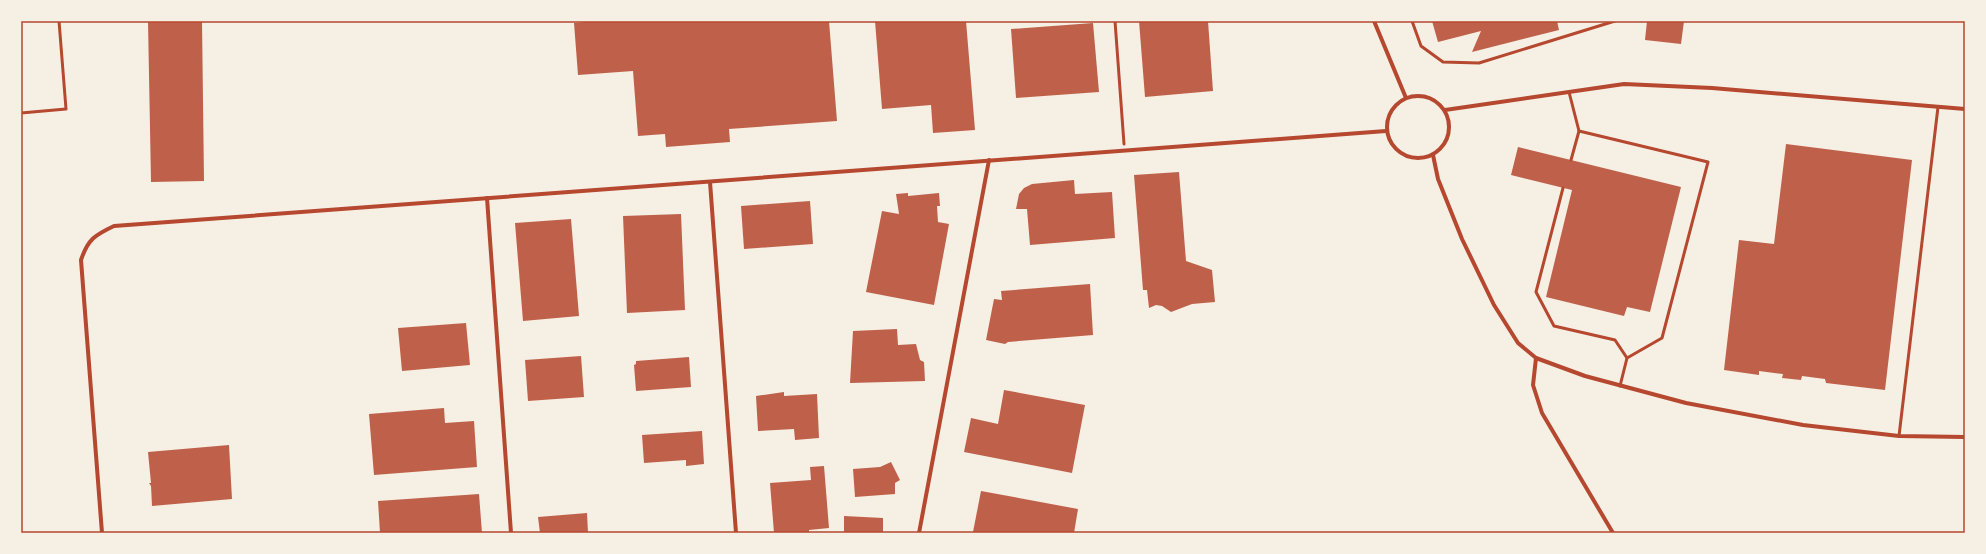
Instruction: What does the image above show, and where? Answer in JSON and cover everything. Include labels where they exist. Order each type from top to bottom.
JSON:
[{"type":"street","points":[[1374,21],[1406,98]]},
{"type":"street","points":[[1445,110],[1624,84],[1697,87],[1965,109]]},
{"type":"street","points":[[1417,96],[1428,97],[1437,102],[1445,110],[1449,121],[1447,138],[1442,148],[1433,155],[1424,158],[1413,158],[1402,155],[1394,148],[1386,132],[1390,112],[1396,104],[1406,98],[1417,96]]},
{"type":"street","points":[[102,533],[81,260],[86,245],[96,235],[114,226],[989,160],[1386,132]]},
{"type":"street","points":[[1433,155],[1438,179],[1462,239],[1494,305],[1518,343],[1536,358],[1555,366],[1620,386],[1686,402],[1796,423],[1899,436],[1965,437]]},
{"type":"street","points":[[919,533],[989,160]]},
{"type":"street","points":[[710,182],[736,533]]},
{"type":"street","points":[[487,198],[511,533]]},
{"type":"street","points":[[1536,358],[1533,385],[1542,413],[1613,533]]},
{"type":"lane","points":[[21,113],[66,109],[59,21]]},
{"type":"lane","points":[[1115,21],[1124,144]]},
{"type":"lane","points":[[1412,21],[1421,46],[1443,62],[1479,63],[1615,21]]},
{"type":"lane","points":[[1569,92],[1579,131],[1571,160]]},
{"type":"lane","points":[[1899,436],[1938,107]]},
{"type":"lane","points":[[1579,131],[1708,162],[1662,338],[1627,358],[1620,386]]},
{"type":"lane","points":[[1563,188],[1536,292],[1554,326],[1615,340],[1627,358]]},
{"type":"building","points":[[148,21],[202,21],[204,181],[151,182]]},
{"type":"building","points":[[597,21],[829,21],[837,121],[729,129],[730,142],[666,147],[665,134],[638,136],[633,71],[578,75],[574,23]]},
{"type":"building","points":[[875,21],[966,21],[975,130],[933,133],[931,105],[882,109]]},
{"type":"building","points":[[1139,21],[1208,21],[1213,91],[1145,97]]},
{"type":"building","points":[[1432,21],[1557,21],[1559,30],[1472,52],[1481,31],[1438,42]]},
{"type":"building","points":[[1647,21],[1684,21],[1681,44],[1645,40]]},
{"type":"building","points":[[1093,23],[1099,92],[1016,98],[1011,29]]},
{"type":"building","points":[[1786,144],[1912,160],[1885,390],[1826,383],[1825,379],[1802,376],[1801,380],[1782,378],[1783,374],[1759,371],[1759,375],[1724,370],[1739,240],[1774,244]]},
{"type":"building","points":[[1518,147],[1681,187],[1650,312],[1627,307],[1624,316],[1546,297],[1572,190],[1511,175]]},
{"type":"building","points":[[1179,172],[1186,261],[1212,270],[1215,302],[1192,304],[1171,312],[1162,306],[1156,305],[1149,308],[1147,290],[1143,290],[1134,175]]},
{"type":"building","points":[[1074,180],[1075,194],[1112,192],[1115,238],[1030,245],[1027,209],[1016,209],[1019,194],[1024,188],[1032,184]]},
{"type":"building","points":[[908,193],[908,196],[939,193],[940,206],[937,206],[938,222],[949,224],[934,305],[866,292],[882,211],[899,214],[896,194]]},
{"type":"building","points":[[810,201],[813,244],[744,249],[741,206]]},
{"type":"building","points":[[681,214],[685,310],[627,313],[623,216]]},
{"type":"building","points":[[571,219],[579,316],[523,321],[515,223]]},
{"type":"building","points":[[1090,284],[1093,335],[1008,342],[1005,344],[986,340],[994,299],[1002,300],[1001,291]]},
{"type":"building","points":[[466,323],[470,365],[402,371],[398,328]]},
{"type":"building","points":[[897,329],[898,345],[916,344],[920,360],[924,362],[925,381],[850,383],[853,331]]},
{"type":"building","points":[[581,356],[584,397],[528,401],[525,360]]},
{"type":"building","points":[[689,357],[691,387],[636,391],[634,365],[636,364],[636,361]]},
{"type":"building","points":[[1004,390],[1085,405],[1072,473],[964,452],[971,418],[998,424]]},
{"type":"building","points":[[784,392],[784,396],[817,394],[819,438],[795,440],[794,429],[758,431],[756,396]]},
{"type":"building","points":[[444,408],[445,423],[474,421],[477,467],[374,475],[369,414]]},
{"type":"building","points":[[702,431],[704,464],[686,466],[686,460],[644,463],[642,435]]},
{"type":"building","points":[[229,445],[232,499],[152,506],[151,486],[149,483],[151,483],[148,452]]},
{"type":"building","points":[[891,462],[900,480],[895,483],[895,494],[855,497],[853,469],[880,467]]},
{"type":"building","points":[[824,466],[829,528],[809,530],[809,533],[774,533],[770,483],[811,480],[810,467]]},
{"type":"building","points":[[981,491],[1078,509],[1074,533],[973,532]]},
{"type":"building","points":[[479,494],[482,533],[380,533],[378,501]]},
{"type":"building","points":[[587,513],[588,533],[540,533],[538,517]]},
{"type":"building","points":[[844,516],[883,518],[883,533],[844,533]]}]
